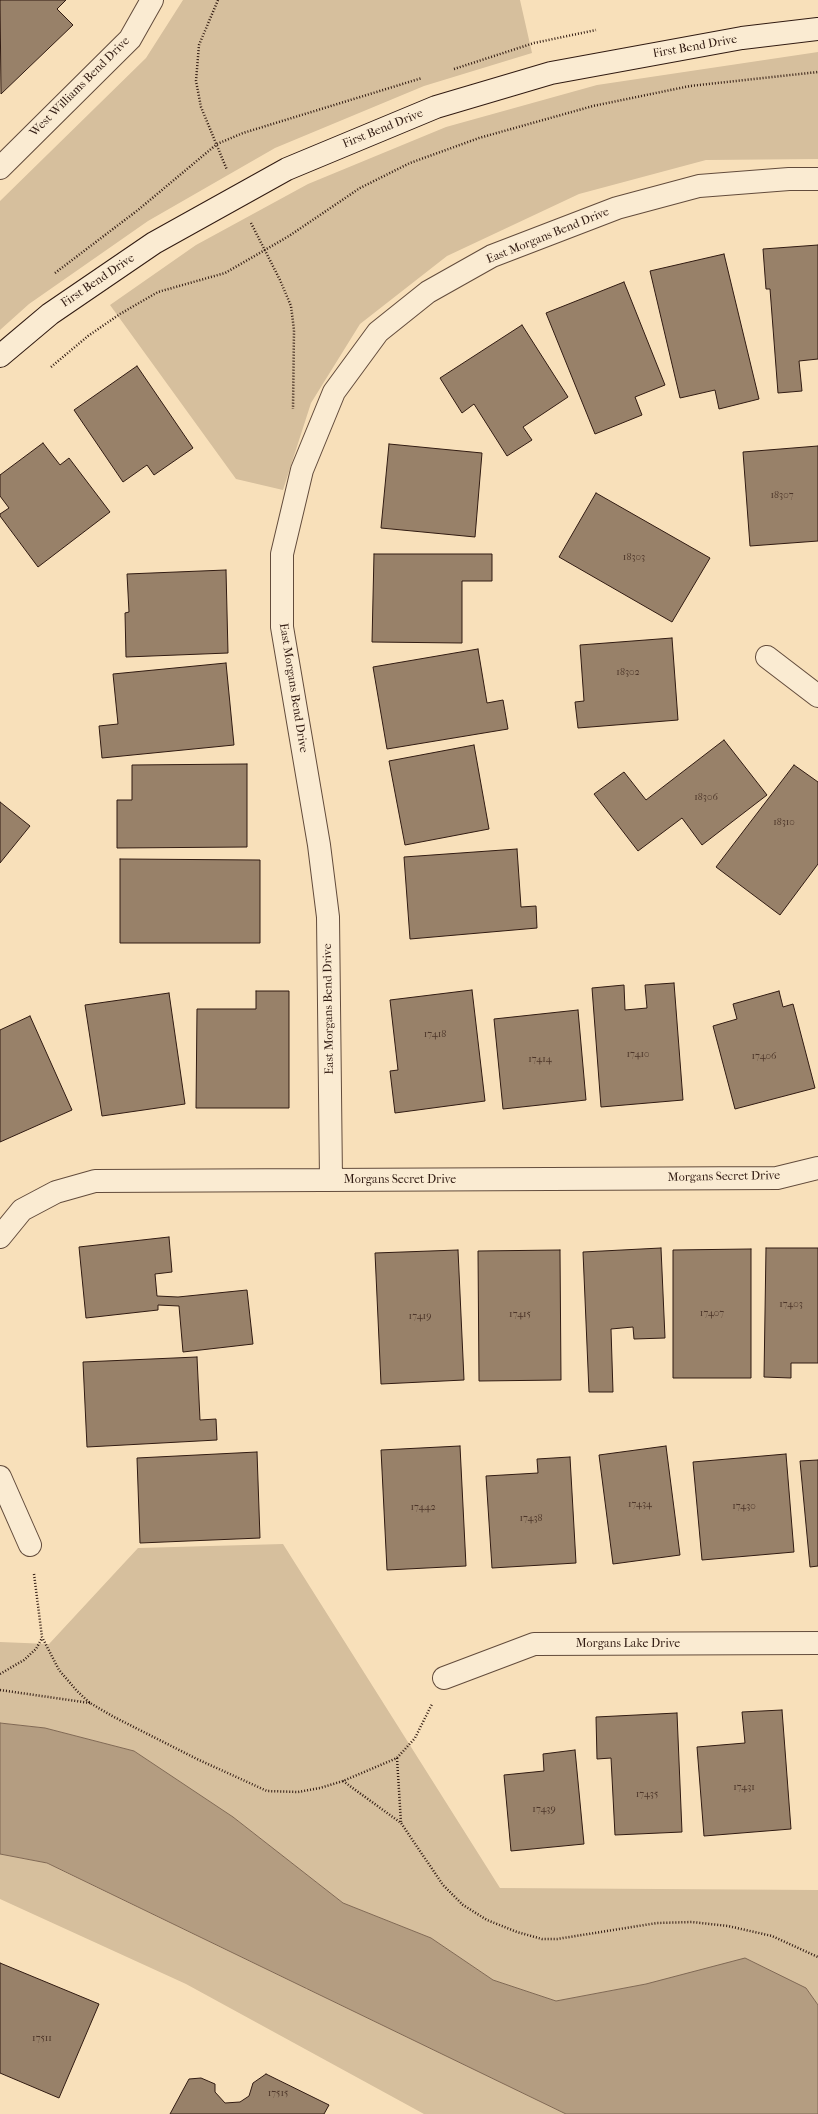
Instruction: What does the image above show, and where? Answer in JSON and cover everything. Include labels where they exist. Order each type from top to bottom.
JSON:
[{"type":"street","name":"West Williams Bend Drive","points":[[0,168],[130,39],[152,0]]},
{"type":"street","name":"First Bend Drive","points":[[0,356],[50,314],[154,243],[287,169],[436,107],[544,75],[742,38],[818,29]]},
{"type":"street","name":"East Morgans Bend Drive","points":[[331,1180],[328,917],[320,845],[282,627],[282,554],[302,470],[334,392],[378,332],[428,292],[492,256],[617,208],[699,186],[789,179],[818,179]]},
{"type":"street","points":[[767,657],[818,696]]},
{"type":"street","name":"Morgans Secret Drive","points":[[0,1237],[22,1210],[56,1192],[95,1181],[777,1178],[818,1168]]},
{"type":"street","points":[[0,1477],[30,1545]]},
{"type":"street","name":"Morgans Lake Drive","points":[[444,1678],[534,1644],[818,1643]]},
{"type":"path","points":[[218,0],[199,45],[196,81],[201,107],[237,197],[266,250],[291,306],[294,330],[293,410]]},
{"type":"path","points":[[51,367],[88,336],[120,314],[158,292],[225,273],[266,250],[360,188],[410,163],[479,138],[593,106],[690,86],[818,72]]},
{"type":"path","points":[[30,1545],[42,1637],[59,1670],[90,1703],[197,1759],[267,1790],[298,1792],[343,1781],[397,1758],[415,1738],[444,1678]]},
{"type":"path","points":[[0,1674],[24,1660],[36,1649],[42,1637]]},
{"type":"path","points":[[0,1690],[90,1703]]},
{"type":"path","points":[[397,1758],[401,1823]]},
{"type":"path","points":[[343,1781],[401,1823],[443,1885],[463,1905],[487,1920],[517,1932],[542,1939],[556,1940],[657,1923],[692,1922],[728,1926],[772,1936],[818,1957]]},
{"type":"shaded area","points":[[183,0],[520,0],[532,53],[424,86],[275,148],[148,221],[29,304],[0,330],[0,201],[146,58]]},
{"type":"shaded area","points":[[818,52],[818,159],[706,160],[579,194],[447,256],[360,324],[311,403],[283,490],[236,479],[110,305],[196,245],[308,184],[446,127],[597,85]]},
{"type":"shaded area","points":[[283,1544],[500,1888],[818,1890],[818,2005],[806,1988],[646,1984],[556,2001],[493,1980],[431,1938],[343,1903],[233,1817],[134,1751],[45,1728],[0,1723],[0,1642],[49,1644],[138,1548]]},
{"type":"shaded area","points":[[0,1723],[45,1728],[134,1751],[233,1817],[343,1903],[431,1938],[493,1980],[556,2001],[646,1984],[745,1958],[806,1988],[818,2005],[818,2114],[566,2114],[47,1863],[0,1854]]},
{"type":"shaded area","points":[[0,1854],[46,1863],[566,2114],[424,2114],[186,1984],[0,1899]]},
{"type":"building","points":[[0,0],[66,0],[57,9],[73,25],[1,94]]},
{"type":"building","points":[[818,245],[818,359],[799,361],[802,391],[778,393],[770,289],[766,289],[763,249]]},
{"type":"building","points":[[724,254],[759,399],[719,409],[715,390],[680,398],[650,271]]},
{"type":"building","points":[[624,282],[665,385],[635,397],[642,415],[595,434],[546,313]]},
{"type":"building","points":[[522,325],[568,397],[523,427],[532,440],[507,456],[474,404],[462,413],[440,378]]},
{"type":"building","points":[[137,366],[193,448],[154,475],[147,465],[123,482],[74,410]]},
{"type":"building","points":[[43,443],[60,465],[69,458],[110,512],[38,567],[0,516],[0,514],[9,508],[0,496],[0,475]]},
{"type":"building","points":[[389,444],[482,453],[475,537],[381,528]]},
{"type":"building","points":[[818,446],[818,541],[750,546],[743,452]]},
{"type":"building","points":[[596,493],[710,558],[672,622],[559,557]]},
{"type":"building","points":[[374,554],[492,554],[492,581],[462,581],[462,643],[372,642]]},
{"type":"building","points":[[226,570],[228,653],[126,657],[125,613],[129,612],[127,574]]},
{"type":"building","points":[[672,638],[678,720],[578,728],[575,702],[584,701],[580,645]]},
{"type":"building","points":[[478,649],[487,703],[503,700],[508,729],[387,749],[373,667]]},
{"type":"building","points":[[226,663],[234,745],[102,758],[99,726],[118,724],[113,674]]},
{"type":"building","points":[[724,740],[767,795],[702,845],[682,818],[638,851],[594,794],[624,772],[646,800]]},
{"type":"building","points":[[474,745],[489,829],[405,845],[389,761]]},
{"type":"building","points":[[247,764],[247,847],[117,848],[117,800],[132,800],[132,765]]},
{"type":"building","points":[[794,765],[818,782],[818,864],[780,915],[716,867]]},
{"type":"building","points":[[0,802],[30,826],[0,863]]},
{"type":"building","points":[[517,849],[521,907],[536,906],[537,928],[410,939],[404,857]]},
{"type":"building","points":[[120,859],[260,860],[260,943],[120,943]]},
{"type":"building","points":[[674,983],[683,1100],[601,1107],[592,988],[624,985],[625,1010],[647,1008],[645,985]]},
{"type":"building","points":[[472,990],[485,1101],[395,1113],[390,1071],[398,1070],[390,1000]]},
{"type":"building","points":[[256,991],[289,991],[289,1108],[196,1108],[197,1009],[256,1009]]},
{"type":"building","points":[[779,991],[783,1007],[793,1004],[815,1088],[735,1109],[713,1026],[737,1019],[733,1004]]},
{"type":"building","points":[[169,993],[185,1104],[102,1116],[85,1005]]},
{"type":"building","points":[[578,1010],[586,1100],[503,1109],[494,1019]]},
{"type":"building","points":[[30,1016],[72,1110],[0,1142],[0,1030]]},
{"type":"building","points":[[169,1237],[172,1272],[155,1274],[157,1296],[178,1297],[247,1290],[253,1344],[183,1352],[179,1306],[158,1305],[158,1310],[86,1318],[79,1247]]},
{"type":"building","points":[[661,1248],[665,1338],[634,1339],[633,1327],[611,1329],[613,1392],[589,1392],[583,1252]]},
{"type":"building","points":[[766,1248],[818,1248],[818,1363],[791,1363],[791,1378],[764,1377]]},
{"type":"building","points":[[751,1249],[751,1378],[673,1378],[673,1250]]},
{"type":"building","points":[[458,1250],[464,1380],[381,1384],[375,1253]]},
{"type":"building","points":[[560,1250],[561,1380],[479,1381],[478,1251]]},
{"type":"building","points":[[197,1357],[200,1420],[216,1419],[217,1440],[87,1447],[83,1362]]},
{"type":"building","points":[[460,1446],[466,1566],[387,1570],[381,1450]]},
{"type":"building","points":[[666,1446],[680,1555],[613,1564],[599,1455]]},
{"type":"building","points":[[257,1452],[260,1538],[140,1543],[137,1458]]},
{"type":"building","points":[[786,1454],[794,1552],[702,1560],[693,1462]]},
{"type":"building","points":[[570,1457],[576,1563],[492,1568],[486,1476],[538,1473],[537,1459]]},
{"type":"building","points":[[818,1460],[818,1566],[810,1567],[800,1461]]},
{"type":"building","points":[[782,1710],[791,1829],[704,1836],[697,1747],[745,1743],[742,1712]]},
{"type":"building","points":[[677,1713],[682,1832],[615,1835],[611,1758],[597,1759],[596,1717]]},
{"type":"building","points":[[575,1750],[584,1844],[511,1851],[504,1775],[544,1771],[543,1754]]},
{"type":"building","points":[[0,1963],[99,2004],[59,2098],[0,2073]]},
{"type":"building","points":[[266,2074],[329,2105],[324,2114],[170,2114],[189,2079],[201,2078],[215,2084],[215,2092],[225,2103],[240,2102],[249,2096],[253,2083]]}]
